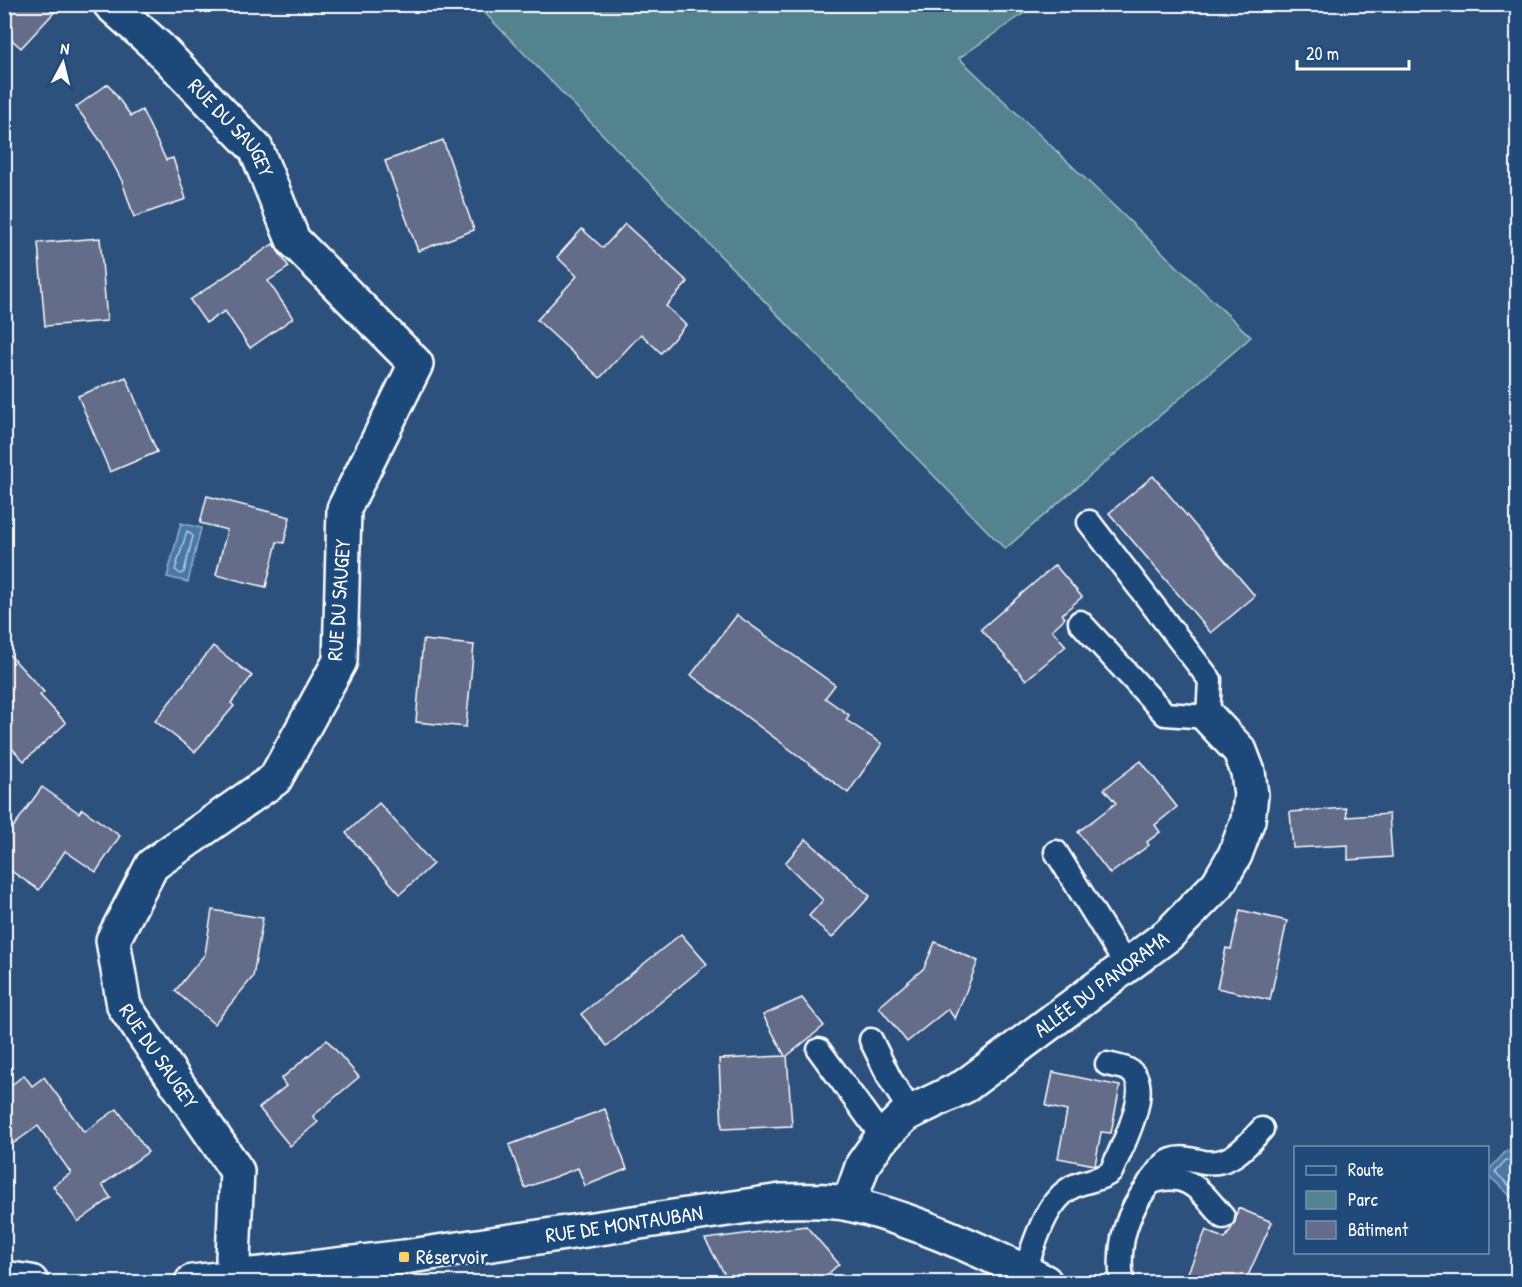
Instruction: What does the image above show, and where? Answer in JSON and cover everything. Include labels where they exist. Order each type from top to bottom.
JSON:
[{"type":"street","name":"RUE DU SAUGEY","points":[[110,4],[159,48],[256,149],[293,240],[416,364],[344,509],[340,661],[275,779],[152,865],[113,940],[124,1006],[237,1171],[233,1258],[237,1278]]},
{"type":"street","name":"ALLÉE DU PANORAMA","points":[[849,1204],[863,1164],[882,1138],[911,1112],[965,1086],[1168,934],[1218,884],[1235,855],[1248,820],[1251,795],[1248,772],[1240,751],[1208,717]]},
{"type":"street","name":"RUE DE MONTAUBAN","points":[[192,1282],[406,1270],[781,1201],[823,1200],[849,1204],[952,1240],[1035,1277]]},
{"type":"street","points":[[4,1278],[31,1282]]},
{"type":"lane","points":[[1080,622],[1165,714],[1208,717],[1210,680],[1089,522]]},
{"type":"lane","points":[[1056,852],[1126,965]]},
{"type":"lane","points":[[872,1040],[890,1079],[911,1112]]},
{"type":"lane","points":[[819,1050],[882,1138]]},
{"type":"lane","points":[[1035,1277],[1053,1204],[1073,1187],[1103,1178],[1111,1172],[1135,1114],[1139,1092],[1138,1079],[1130,1070],[1107,1064]]},
{"type":"lane","points":[[1122,1282],[1121,1240],[1134,1205],[1161,1167],[1170,1161],[1182,1158],[1219,1162],[1234,1156],[1262,1130]]},
{"type":"lane","points":[[1149,1183],[1163,1178],[1187,1182],[1198,1189],[1223,1217]]},
{"type":"green space","points":[[477,5],[1036,5],[959,58],[1251,337],[1005,549]]},
{"type":"water","points":[[181,523],[201,528],[188,582],[167,577]]},
{"type":"water","points":[[1507,1150],[1517,1159],[1517,1202],[1489,1176],[1489,1170]]},
{"type":"building","points":[[4,4],[62,4],[21,48],[4,33]]},
{"type":"building","points":[[108,84],[131,116],[142,110],[166,160],[173,158],[186,199],[134,217],[122,181],[102,143],[76,107]]},
{"type":"building","points":[[443,140],[474,230],[418,251],[385,161]]},
{"type":"building","points":[[625,224],[688,282],[666,306],[686,325],[661,353],[641,334],[600,378],[537,320],[577,276],[557,257],[582,229],[603,248]]},
{"type":"building","points":[[100,238],[107,321],[45,326],[38,243]]},
{"type":"building","points":[[273,244],[289,267],[268,281],[293,318],[250,348],[225,311],[206,323],[190,300]]},
{"type":"building","points":[[126,377],[157,452],[110,472],[78,396]]},
{"type":"building","points":[[1153,476],[1255,596],[1211,633],[1109,513]]},
{"type":"building","points":[[207,496],[290,517],[284,543],[277,542],[266,587],[216,575],[227,530],[200,523]]},
{"type":"building","points":[[1055,565],[1082,597],[1062,614],[1065,618],[1052,630],[1066,646],[1026,680],[981,629]]},
{"type":"building","points":[[737,615],[835,685],[825,698],[849,715],[846,720],[882,744],[848,793],[691,675]]},
{"type":"building","points":[[423,640],[474,645],[466,727],[416,722]]},
{"type":"building","points":[[213,646],[252,676],[231,703],[234,706],[195,752],[155,721]]},
{"type":"building","points":[[4,649],[44,692],[40,695],[66,723],[24,761],[4,740]]},
{"type":"building","points":[[1141,761],[1177,807],[1155,825],[1160,832],[1147,842],[1149,845],[1110,874],[1078,832],[1116,803],[1104,789]]},
{"type":"building","points":[[42,787],[79,813],[82,809],[120,836],[96,872],[65,851],[39,890],[4,866],[4,840]]},
{"type":"building","points":[[379,803],[433,864],[400,894],[346,833]]},
{"type":"building","points":[[1346,808],[1347,817],[1389,814],[1392,857],[1348,860],[1348,845],[1293,848],[1290,812]]},
{"type":"building","points":[[806,839],[870,896],[832,938],[809,916],[823,900],[785,863]]},
{"type":"building","points":[[212,910],[263,918],[253,977],[214,1024],[175,991],[205,954]]},
{"type":"building","points":[[1240,910],[1287,921],[1270,1000],[1217,988],[1226,948],[1231,949]]},
{"type":"building","points":[[681,934],[707,964],[607,1046],[581,1014]]},
{"type":"building","points":[[935,942],[978,961],[955,1019],[948,1009],[907,1042],[879,1007],[924,968]]},
{"type":"building","points":[[802,998],[824,1026],[787,1056],[792,1126],[722,1129],[719,1059],[785,1056],[763,1015]]},
{"type":"building","points":[[327,1040],[359,1077],[313,1116],[318,1122],[290,1146],[259,1108],[286,1086],[281,1079]]},
{"type":"building","points":[[1053,1072],[1120,1086],[1111,1133],[1101,1132],[1095,1165],[1058,1158],[1067,1111],[1046,1106]]},
{"type":"building","points":[[24,1075],[32,1086],[44,1077],[84,1132],[117,1109],[148,1152],[102,1185],[111,1198],[78,1222],[53,1186],[71,1173],[38,1126],[4,1150],[4,1091]]},
{"type":"building","points":[[605,1109],[627,1169],[585,1186],[578,1168],[525,1188],[509,1145]]},
{"type":"building","points":[[1238,1208],[1272,1222],[1245,1282],[1184,1282],[1206,1230],[1225,1239],[1235,1222]]},
{"type":"building","points":[[806,1226],[839,1264],[819,1282],[729,1282],[705,1239]]},
{"type":"place","name":"Réservoir","points":[[404,1257]]}]
